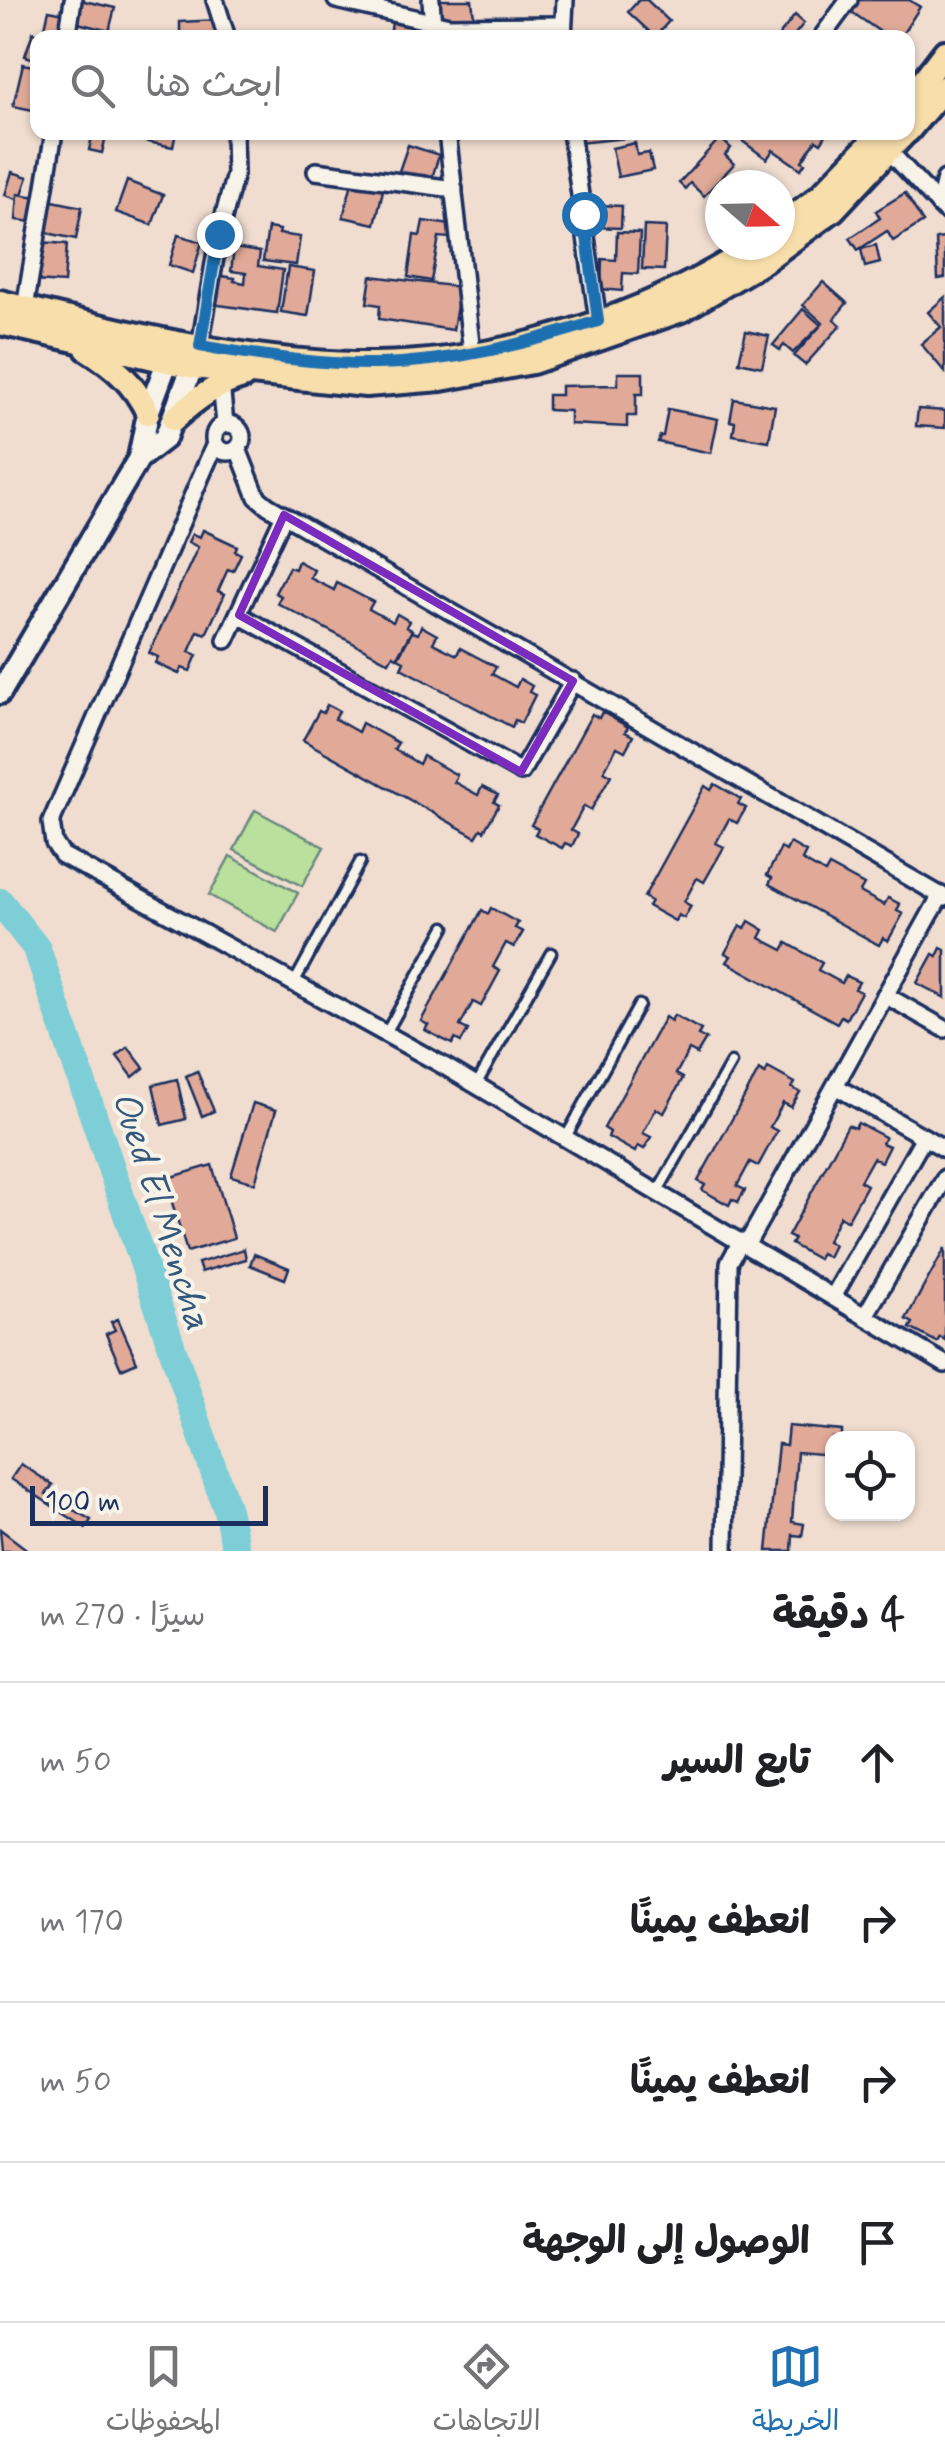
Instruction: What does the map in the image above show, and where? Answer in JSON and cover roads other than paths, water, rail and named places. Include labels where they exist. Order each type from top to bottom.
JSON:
[{"type":"main road","points":[[915,91],[945,52]]},
{"type":"main road","points":[[915,123],[945,87]]},
{"type":"main road","points":[[795,215],[886,142]]},
{"type":"main road","points":[[0,323],[71,339],[197,356],[250,374],[366,385],[440,379],[532,362],[684,309],[764,261],[833,210],[886,142]]},
{"type":"main road","points":[[197,356],[375,364],[437,360],[527,343],[598,321],[677,292],[731,260]]},
{"type":"main road","points":[[0,302],[172,351]]},
{"type":"main road","points":[[71,339],[116,368],[136,388],[148,413]]},
{"type":"main road","points":[[0,693],[139,458],[148,413],[172,351]]},
{"type":"main road","points":[[139,458],[165,438],[197,356]]},
{"type":"main road","points":[[174,419],[221,384],[250,374]]},
{"type":"street","points":[[69,30],[73,0]]},
{"type":"street","points":[[216,0],[225,30]]},
{"type":"street","points":[[336,0],[432,30],[515,30]]},
{"type":"street","points":[[431,0],[432,30]]},
{"type":"street","points":[[562,30],[565,0]]},
{"type":"street","points":[[827,30],[848,0]]},
{"type":"street","points":[[24,308],[53,140]]},
{"type":"street","points":[[197,356],[219,234],[235,174],[234,140]]},
{"type":"street","points":[[449,140],[472,353]]},
{"type":"street","points":[[572,140],[598,321]]},
{"type":"street","points":[[886,142],[942,208]]},
{"type":"street","points":[[316,170],[454,189]]},
{"type":"street","points":[[942,208],[945,180]]},
{"type":"street","points":[[221,384],[224,424]]},
{"type":"street","points":[[215,444],[226,452],[238,448],[243,441],[242,431],[234,424],[224,424],[214,434],[215,444],[51,822],[54,843],[62,855],[476,1084],[945,1364]]},
{"type":"street","points":[[238,448],[256,497],[284,516],[943,896],[729,1263],[725,1551]]},
{"type":"street","points":[[226,640],[284,516]]},
{"type":"street","points":[[238,615],[521,772],[573,681]]},
{"type":"street","points":[[885,995],[945,1029]]},
{"type":"street","points":[[834,1086],[945,1149]]},
{"type":"street","points":[[833,1297],[924,1137]]},
{"type":"street","points":[[865,1316],[945,1178]]},
{"type":"lane","points":[[294,983],[360,862]]},
{"type":"lane","points":[[386,1033],[445,927]]},
{"type":"lane","points":[[476,1084],[551,953]]},
{"type":"lane","points":[[566,1137],[639,1005]]},
{"type":"lane","points":[[658,1191],[731,1063]]},
{"type":"waterway","name":"Oued El Mencha","points":[[0,902],[37,949],[227,1510],[236,1551]]}]
